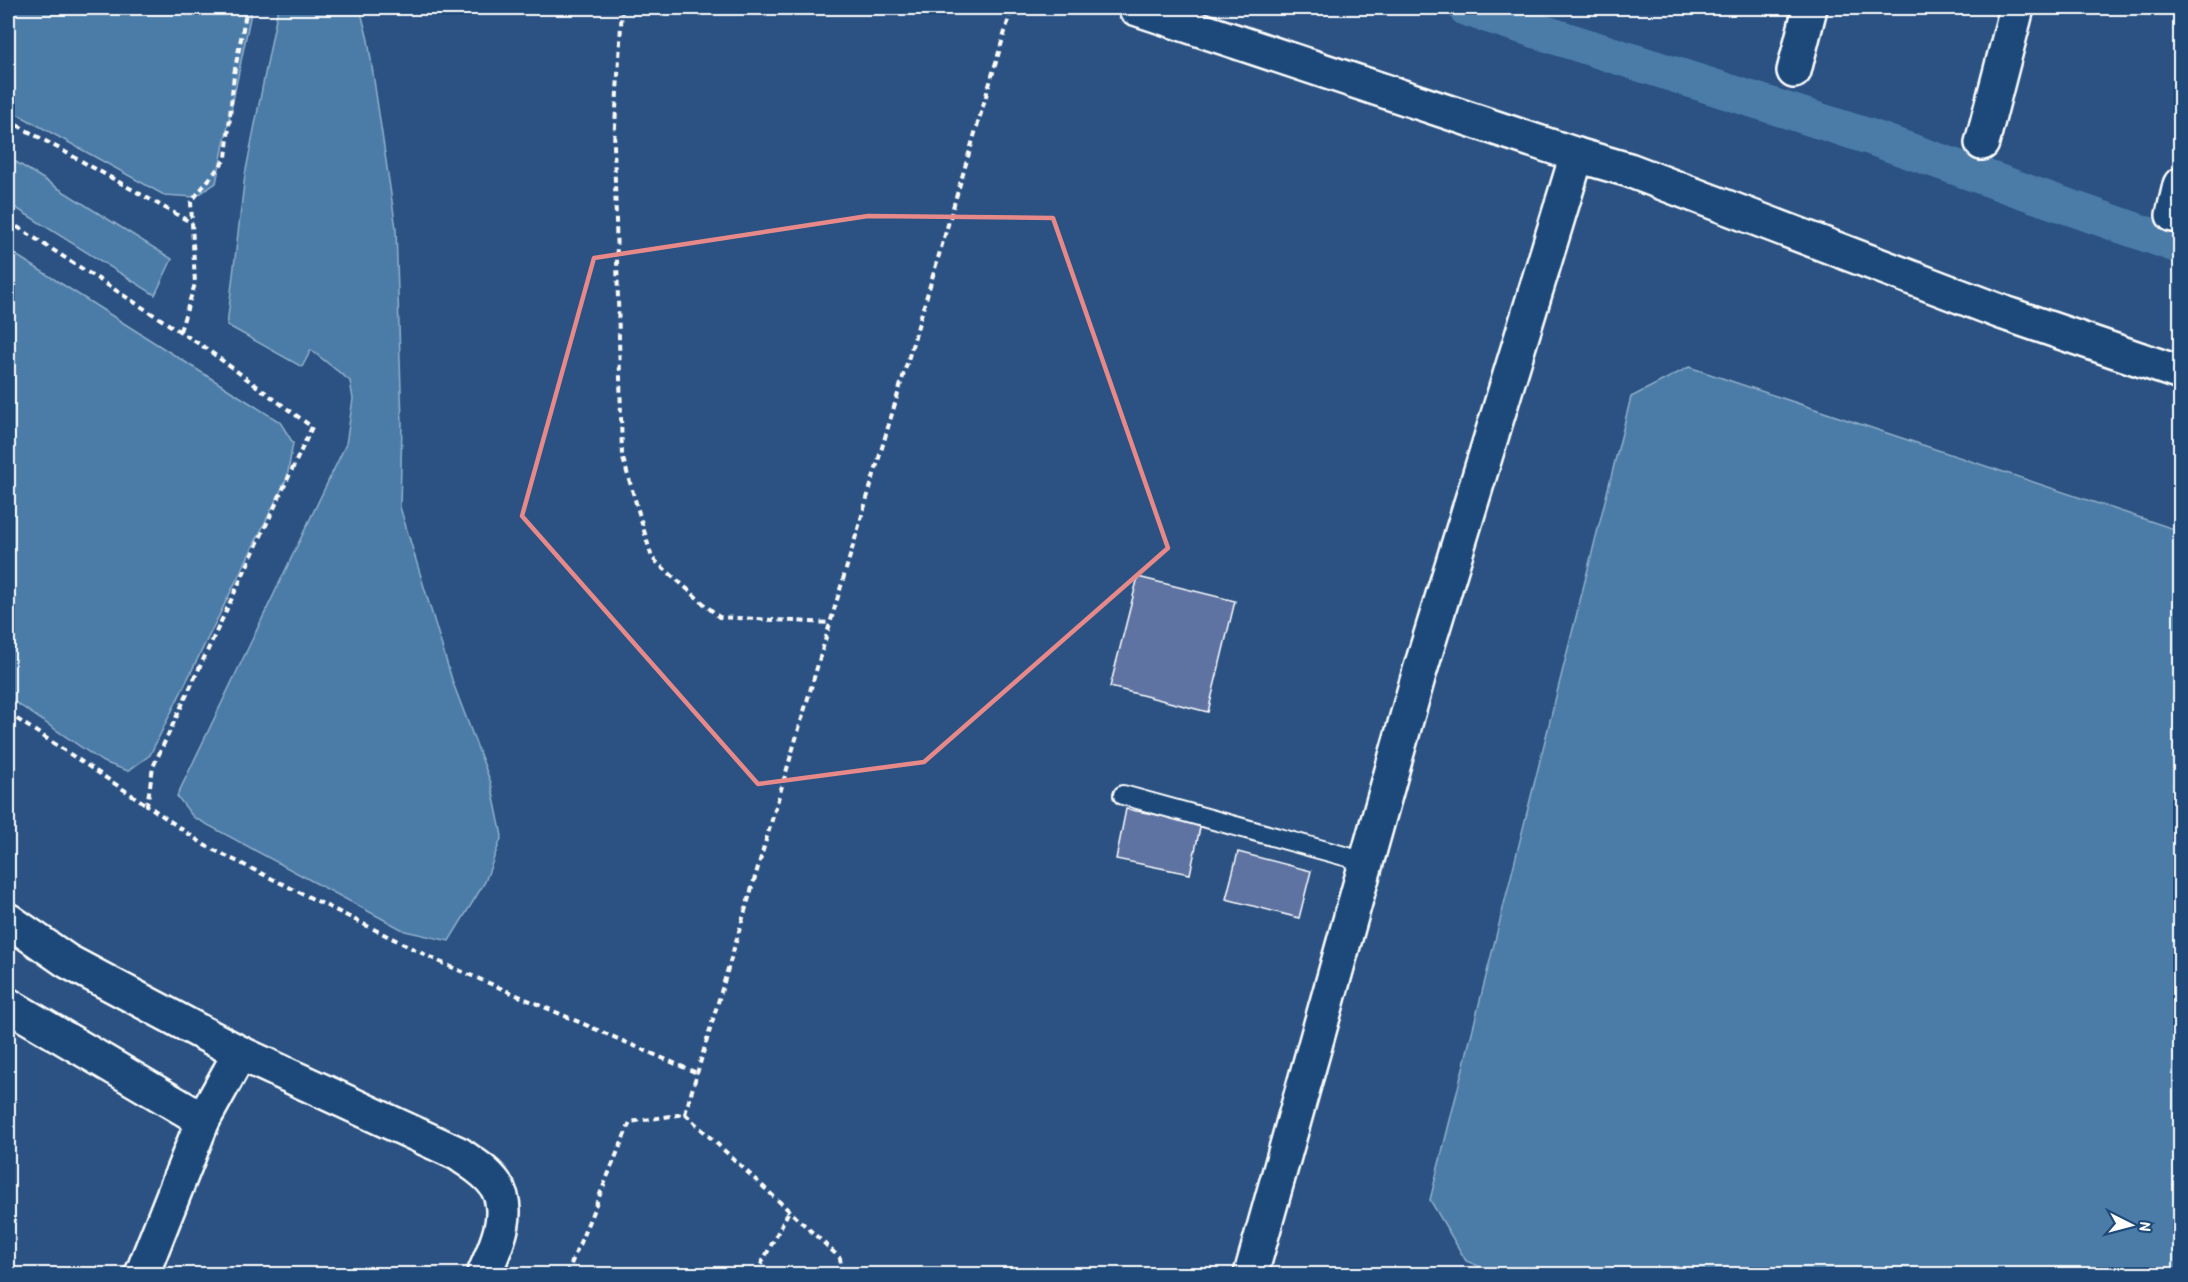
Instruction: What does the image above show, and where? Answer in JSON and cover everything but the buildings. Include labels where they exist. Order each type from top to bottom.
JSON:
[{"type":"street","points":[[1135,8],[1629,171],[2004,313],[2181,373]]},
{"type":"street","points":[[1794,71],[1810,8]]},
{"type":"street","points":[[1982,143],[2017,8]]},
{"type":"street","points":[[1251,1275],[1419,674],[1577,155]]},
{"type":"street","points":[[8,920],[67,961],[240,1053],[459,1154],[481,1169],[496,1185],[504,1210],[499,1239],[484,1275]]},
{"type":"street","points":[[8,1005],[203,1120]]},
{"type":"street","points":[[142,1275],[203,1120],[240,1053]]},
{"type":"lane","points":[[1123,795],[1366,862]]},
{"type":"path","points":[[180,331],[195,284],[191,202],[226,158],[234,74],[247,8]]},
{"type":"path","points":[[622,8],[614,143],[622,455],[652,558],[719,617],[831,623]]},
{"type":"path","points":[[685,1114],[1012,8]]},
{"type":"path","points":[[8,120],[192,223]]},
{"type":"path","points":[[8,220],[180,331],[312,427],[153,767],[147,805]]},
{"type":"path","points":[[8,713],[206,846],[440,962],[697,1073]]},
{"type":"path","points":[[685,1114],[840,1258],[842,1275]]},
{"type":"path","points":[[567,1275],[630,1122],[685,1114]]},
{"type":"path","points":[[756,1275],[789,1211]]},
{"type":"highlighted area","points":[[868,216],[1053,218],[1168,548],[924,762],[758,784],[522,516],[594,258]]},
{"type":"water","points":[[8,8],[252,8],[216,183],[195,197],[164,195],[8,109]]},
{"type":"water","points":[[278,8],[360,8],[368,40],[396,228],[402,424],[400,507],[453,683],[491,783],[502,836],[485,882],[449,941],[405,931],[193,817],[177,796],[346,444],[353,399],[350,381],[311,350],[302,367],[227,325],[245,175]]},
{"type":"water","points":[[8,157],[172,259],[155,295],[8,203]]},
{"type":"water","points":[[8,250],[280,422],[293,443],[287,478],[150,755],[128,771],[103,762],[8,697]]},
{"type":"water","points":[[1689,367],[2180,531],[2180,1274],[1498,1274],[1466,1261],[1430,1200],[1631,397]]},
{"type":"waterway","points":[[1466,8],[1870,137],[2180,246]]}]
